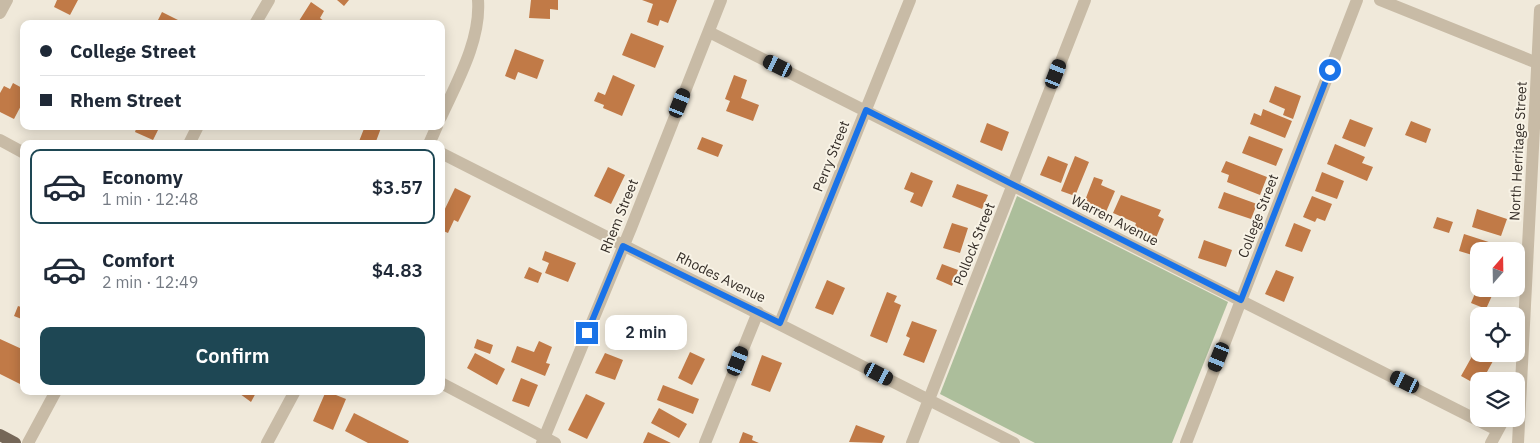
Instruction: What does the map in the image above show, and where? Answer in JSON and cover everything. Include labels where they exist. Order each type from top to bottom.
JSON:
[{"type":"main road","points":[[0,435],[15,443]]},
{"type":"street","points":[[0,13],[7,0]]},
{"type":"street","points":[[445,108],[473,38],[478,18],[478,0]]},
{"type":"street","name":"Rhem Street","points":[[547,441],[721,0]]},
{"type":"street","name":"Perry Street","points":[[780,323],[910,0]]},
{"type":"street","name":"Pollock Street","points":[[912,443],[1085,0]]},
{"type":"street","name":"College Street","points":[[1186,443],[1357,0]]},
{"type":"street","points":[[1380,0],[1537,63]]},
{"type":"street","points":[[256,20],[266,1]]},
{"type":"street","name":"North Herritage Street","points":[[1519,372],[1537,128],[1537,63],[1540,10]]},
{"type":"street","name":"Warren Avenue","points":[[709,32],[1241,300],[1470,410]]},
{"type":"street","points":[[0,140],[20,152]]},
{"type":"street","name":"Rhodes Avenue","points":[[445,155],[1014,443]]},
{"type":"street","points":[[705,443],[758,312]]},
{"type":"street","points":[[445,384],[547,441]]},
{"type":"street","points":[[28,443],[54,395]]},
{"type":"street","points":[[267,443],[293,395]]},
{"type":"street","points":[[1491,443],[1499,427]]},
{"type":"street","name":"North Herritage Street","points":[[1518,427],[1518,443]]},
{"type":"green space","points":[[1017,196],[1228,302],[1172,443],[1035,443],[940,394]]},
{"type":"building","points":[[57,0],[78,0],[70,15],[54,7]]},
{"type":"building","points":[[337,0],[349,0],[344,6]]},
{"type":"building","points":[[531,0],[558,0],[558,10],[550,9],[550,19],[529,18]]},
{"type":"building","points":[[642,0],[677,0],[668,23],[660,20],[658,26],[647,22],[653,4]]},
{"type":"building","points":[[311,2],[324,11],[320,18],[322,20],[300,20]]},
{"type":"building","points":[[162,12],[178,20],[158,20]]},
{"type":"building","points":[[631,33],[664,46],[655,68],[622,55]]},
{"type":"building","points":[[515,49],[544,60],[537,79],[518,72],[515,80],[505,76]]},
{"type":"building","points":[[613,75],[635,85],[622,116],[603,108],[604,105],[594,101],[598,92],[605,95]]},
{"type":"building","points":[[734,75],[747,80],[741,98],[759,105],[753,121],[726,111],[730,101],[725,99]]},
{"type":"building","points":[[13,83],[20,87],[20,108],[14,119],[0,112],[0,93],[4,86],[10,89]]},
{"type":"building","points":[[1275,86],[1301,96],[1293,119],[1283,115],[1285,109],[1269,102]]},
{"type":"building","points":[[1263,109],[1292,121],[1285,138],[1250,124],[1254,113],[1261,116]]},
{"type":"building","points":[[1350,119],[1373,128],[1365,147],[1342,138]]},
{"type":"building","points":[[1411,121],[1431,129],[1426,143],[1405,135]]},
{"type":"building","points":[[987,123],[1009,132],[1002,151],[980,142]]},
{"type":"building","points":[[136,130],[158,130],[153,140],[135,132]]},
{"type":"building","points":[[363,130],[380,130],[376,140],[360,140]]},
{"type":"building","points":[[1249,136],[1283,149],[1276,166],[1242,153]]},
{"type":"building","points":[[702,137],[723,145],[718,157],[697,149]]},
{"type":"building","points":[[1335,144],[1365,157],[1362,163],[1373,167],[1367,181],[1327,164]]},
{"type":"building","points":[[1048,156],[1068,164],[1061,183],[1040,175]]},
{"type":"building","points":[[1075,156],[1089,162],[1075,196],[1061,191]]},
{"type":"building","points":[[1226,161],[1267,177],[1260,195],[1227,182],[1229,175],[1221,172]]},
{"type":"building","points":[[608,167],[625,175],[611,204],[594,196]]},
{"type":"building","points":[[911,172],[933,181],[922,207],[910,202],[914,193],[904,189]]},
{"type":"building","points":[[1322,172],[1344,181],[1337,199],[1315,191]]},
{"type":"building","points":[[1094,177],[1103,180],[1101,185],[1115,191],[1106,212],[1084,203]]},
{"type":"building","points":[[957,184],[988,195],[982,209],[952,197]]},
{"type":"building","points":[[455,188],[471,196],[458,222],[454,220],[448,233],[445,232],[445,209]]},
{"type":"building","points":[[1224,192],[1257,204],[1251,219],[1218,208]]},
{"type":"building","points":[[1121,195],[1161,210],[1158,216],[1164,219],[1156,238],[1134,229],[1136,223],[1113,213]]},
{"type":"building","points":[[1312,196],[1332,204],[1325,221],[1317,218],[1315,222],[1303,217]]},
{"type":"building","points":[[1477,209],[1507,219],[1501,236],[1472,227]]},
{"type":"building","points":[[1437,217],[1453,222],[1449,233],[1433,228]]},
{"type":"building","points":[[952,223],[968,228],[960,253],[943,248]]},
{"type":"building","points":[[1294,223],[1311,230],[1302,252],[1285,246]]},
{"type":"building","points":[[1464,234],[1489,242],[1470,242],[1470,254],[1459,251]]},
{"type":"building","points":[[1204,240],[1232,250],[1226,267],[1198,258]]},
{"type":"building","points":[[545,251],[576,263],[568,282],[545,273],[549,263],[542,260]]},
{"type":"building","points":[[942,264],[958,270],[952,286],[936,279]]},
{"type":"building","points":[[529,267],[542,273],[538,283],[524,278]]},
{"type":"building","points":[[1276,270],[1294,277],[1284,302],[1265,294]]},
{"type":"building","points":[[827,280],[845,288],[833,315],[815,308]]},
{"type":"building","points":[[887,292],[897,296],[894,302],[901,305],[887,343],[870,336]]},
{"type":"building","points":[[1473,298],[1491,298],[1487,307],[1471,303]]},
{"type":"building","points":[[18,306],[20,307],[20,318],[14,316]]},
{"type":"building","points":[[912,321],[937,330],[924,363],[903,355],[910,338],[906,336]]},
{"type":"building","points":[[0,339],[20,348],[20,384],[0,374]]},
{"type":"building","points":[[477,339],[493,345],[490,354],[474,348]]},
{"type":"building","points":[[539,341],[552,347],[546,363],[550,364],[545,376],[511,362],[517,346],[534,352]]},
{"type":"building","points":[[690,352],[705,359],[692,385],[678,378]]},
{"type":"building","points":[[475,353],[505,369],[497,385],[467,368]]},
{"type":"building","points":[[605,353],[623,360],[615,380],[595,373]]},
{"type":"building","points":[[762,355],[782,363],[770,392],[751,385]]},
{"type":"building","points":[[1470,360],[1470,362],[1492,362],[1487,372],[1470,372],[1470,381],[1461,376]]},
{"type":"building","points":[[521,378],[538,385],[529,407],[512,401]]},
{"type":"building","points":[[663,385],[699,399],[693,414],[657,400]]},
{"type":"building","points":[[586,394],[605,403],[587,439],[568,430]]},
{"type":"building","points":[[241,395],[255,395],[251,402]]},
{"type":"building","points":[[324,395],[336,395],[346,399],[333,430],[313,421]]},
{"type":"building","points":[[659,408],[687,424],[679,438],[651,423]]},
{"type":"building","points":[[354,413],[409,441],[408,443],[368,443],[345,431]]},
{"type":"building","points":[[856,425],[885,436],[882,443],[849,442]]},
{"type":"building","points":[[648,432],[671,443],[643,443]]},
{"type":"building","points":[[743,432],[753,436],[752,440],[759,443],[739,443]]},
{"type":"route","points":[[587,333],[623,246],[780,323],[866,110],[1241,300],[1330,70]]}]
